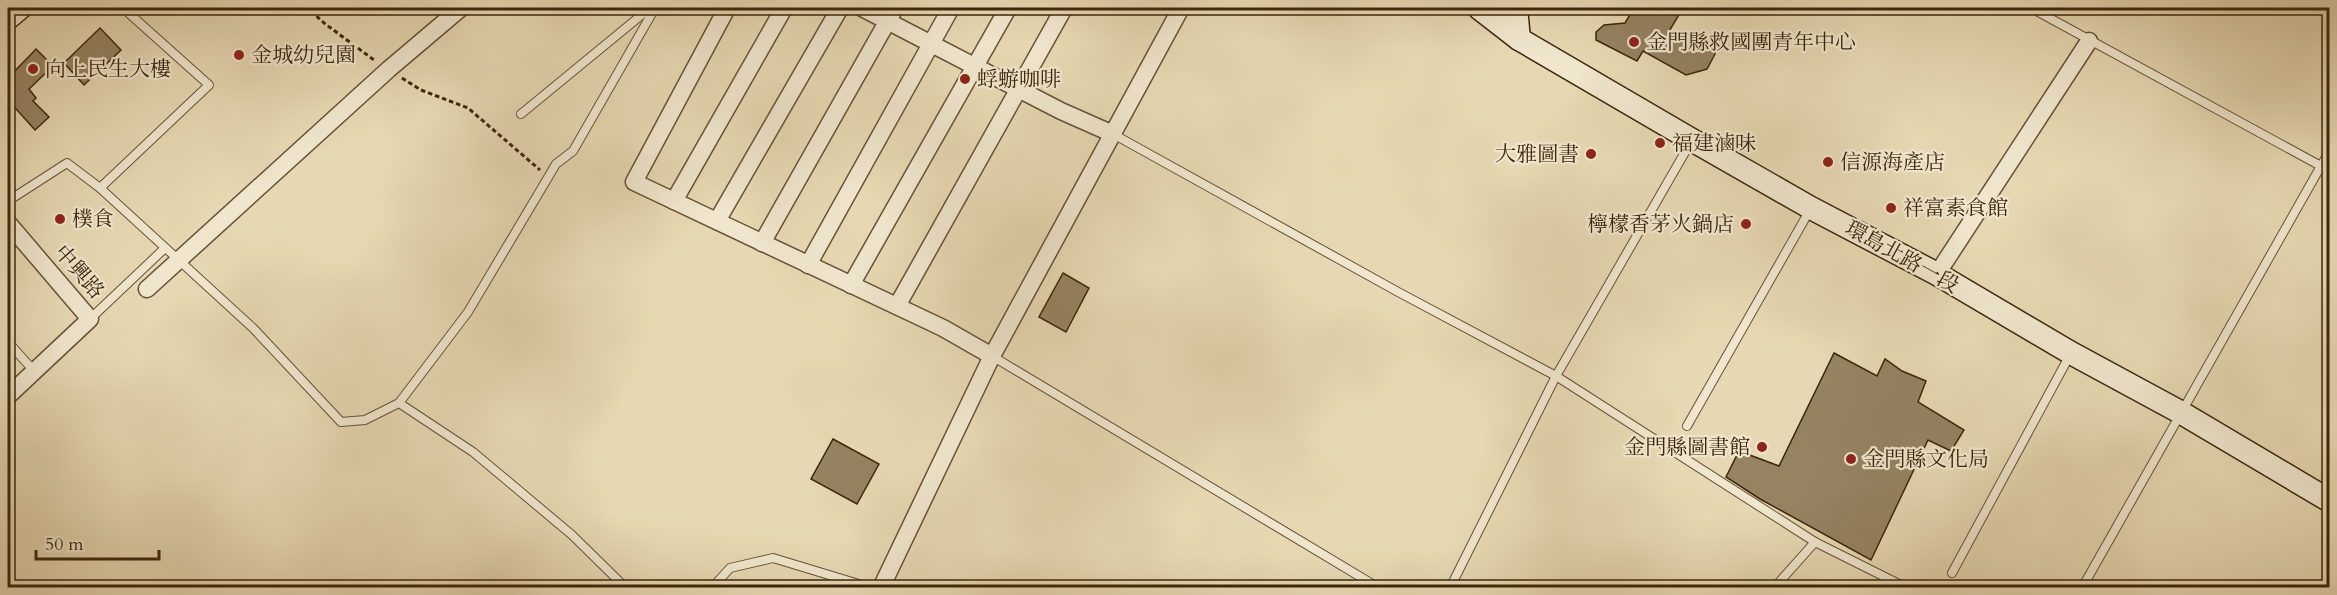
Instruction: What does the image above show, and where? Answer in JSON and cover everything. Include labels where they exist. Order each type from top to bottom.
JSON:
[{"type":"main road","points":[[8,18],[20,8]]},
{"type":"main road","name":"環島北路一段","points":[[1479,8],[1519,39],[1692,140],[1811,208],[1937,274],[2071,353],[2180,412],[2330,501]]},
{"type":"main road","points":[[1516,8],[1519,39]]},
{"type":"street","points":[[147,289],[171,253],[461,8]]},
{"type":"street","points":[[727,8],[634,182],[943,328],[992,356]]},
{"type":"street","points":[[674,201],[784,8]]},
{"type":"street","points":[[717,221],[840,8]]},
{"type":"street","points":[[862,8],[891,14],[930,43],[1061,111],[1113,134]]},
{"type":"street","points":[[808,265],[951,8]]},
{"type":"street","points":[[851,285],[1008,8]]},
{"type":"street","points":[[897,306],[1064,8]]},
{"type":"street","points":[[880,588],[992,356],[1181,8]]},
{"type":"street","points":[[762,243],[891,14]]},
{"type":"street","points":[[1937,274],[2089,41]]},
{"type":"street","name":"中興路","points":[[8,223],[90,319],[8,396]]},
{"type":"lane","points":[[100,188],[209,85],[123,8]]},
{"type":"lane","points":[[521,114],[650,8]]},
{"type":"lane","points":[[8,201],[67,163],[100,188],[253,328],[341,422],[365,420],[399,403],[468,312],[556,164],[573,151],[655,8]]},
{"type":"lane","points":[[2031,8],[2330,171]]},
{"type":"lane","points":[[1113,134],[1556,376],[1815,542],[1907,588]]},
{"type":"lane","points":[[1450,588],[1556,376],[1692,140]]},
{"type":"lane","points":[[2082,588],[2330,150]]},
{"type":"lane","points":[[1687,426],[1811,208]]},
{"type":"lane","points":[[90,319],[171,253]]},
{"type":"lane","points":[[8,342],[34,371]]},
{"type":"lane","points":[[1952,573],[2071,353]]},
{"type":"lane","points":[[992,356],[1378,588]]},
{"type":"lane","points":[[399,403],[473,452],[572,535],[626,588]]},
{"type":"lane","points":[[1774,588],[1815,542]]},
{"type":"lane","points":[[712,588],[730,568],[773,558],[872,588]]},
{"type":"path","points":[[311,11],[324,23],[421,90],[468,108],[536,168],[550,174]]},
{"type":"building","name":"金門縣救國團青年中心","points":[[1634,8],[1683,8],[1668,33],[1707,37],[1713,44],[1715,54],[1707,69],[1686,75],[1643,51],[1637,61],[1596,40],[1596,32],[1604,25],[1625,23]]},
{"type":"building","points":[[100,28],[121,50],[84,85],[64,63]]},
{"type":"building","points":[[36,49],[53,66],[29,89],[36,98],[33,101],[49,117],[35,130],[8,100],[8,78]]},
{"type":"building","points":[[1063,273],[1089,288],[1066,332],[1039,317]]},
{"type":"building","name":"金門縣文化局","points":[[1834,353],[1877,376],[1885,359],[1902,371],[1926,381],[1918,402],[1964,430],[1951,451],[1928,440],[1871,560],[1760,499],[1726,477],[1739,451],[1779,466]]},
{"type":"building","points":[[833,439],[879,464],[857,504],[811,479]]},
{"type":"place","name":"金門縣救國團青年中心","points":[[1634,42]]},
{"type":"place","name":"金城幼兒園","points":[[239,55]]},
{"type":"place","name":"向上民生大樓","points":[[33,69]]},
{"type":"place","name":"蜉蝣咖啡","points":[[965,79]]},
{"type":"place","name":"福建滷味","points":[[1660,143]]},
{"type":"place","name":"大雅圖書","points":[[1591,154]]},
{"type":"place","name":"信源海產店","points":[[1828,162]]},
{"type":"place","name":"祥富素食館","points":[[1891,208]]},
{"type":"place","name":"樸食","points":[[60,219]]},
{"type":"place","name":"檸檬香茅火鍋店","points":[[1746,224]]},
{"type":"place","name":"金門縣圖書館","points":[[1762,447]]},
{"type":"place","name":"金門縣文化局","points":[[1851,459]]}]
